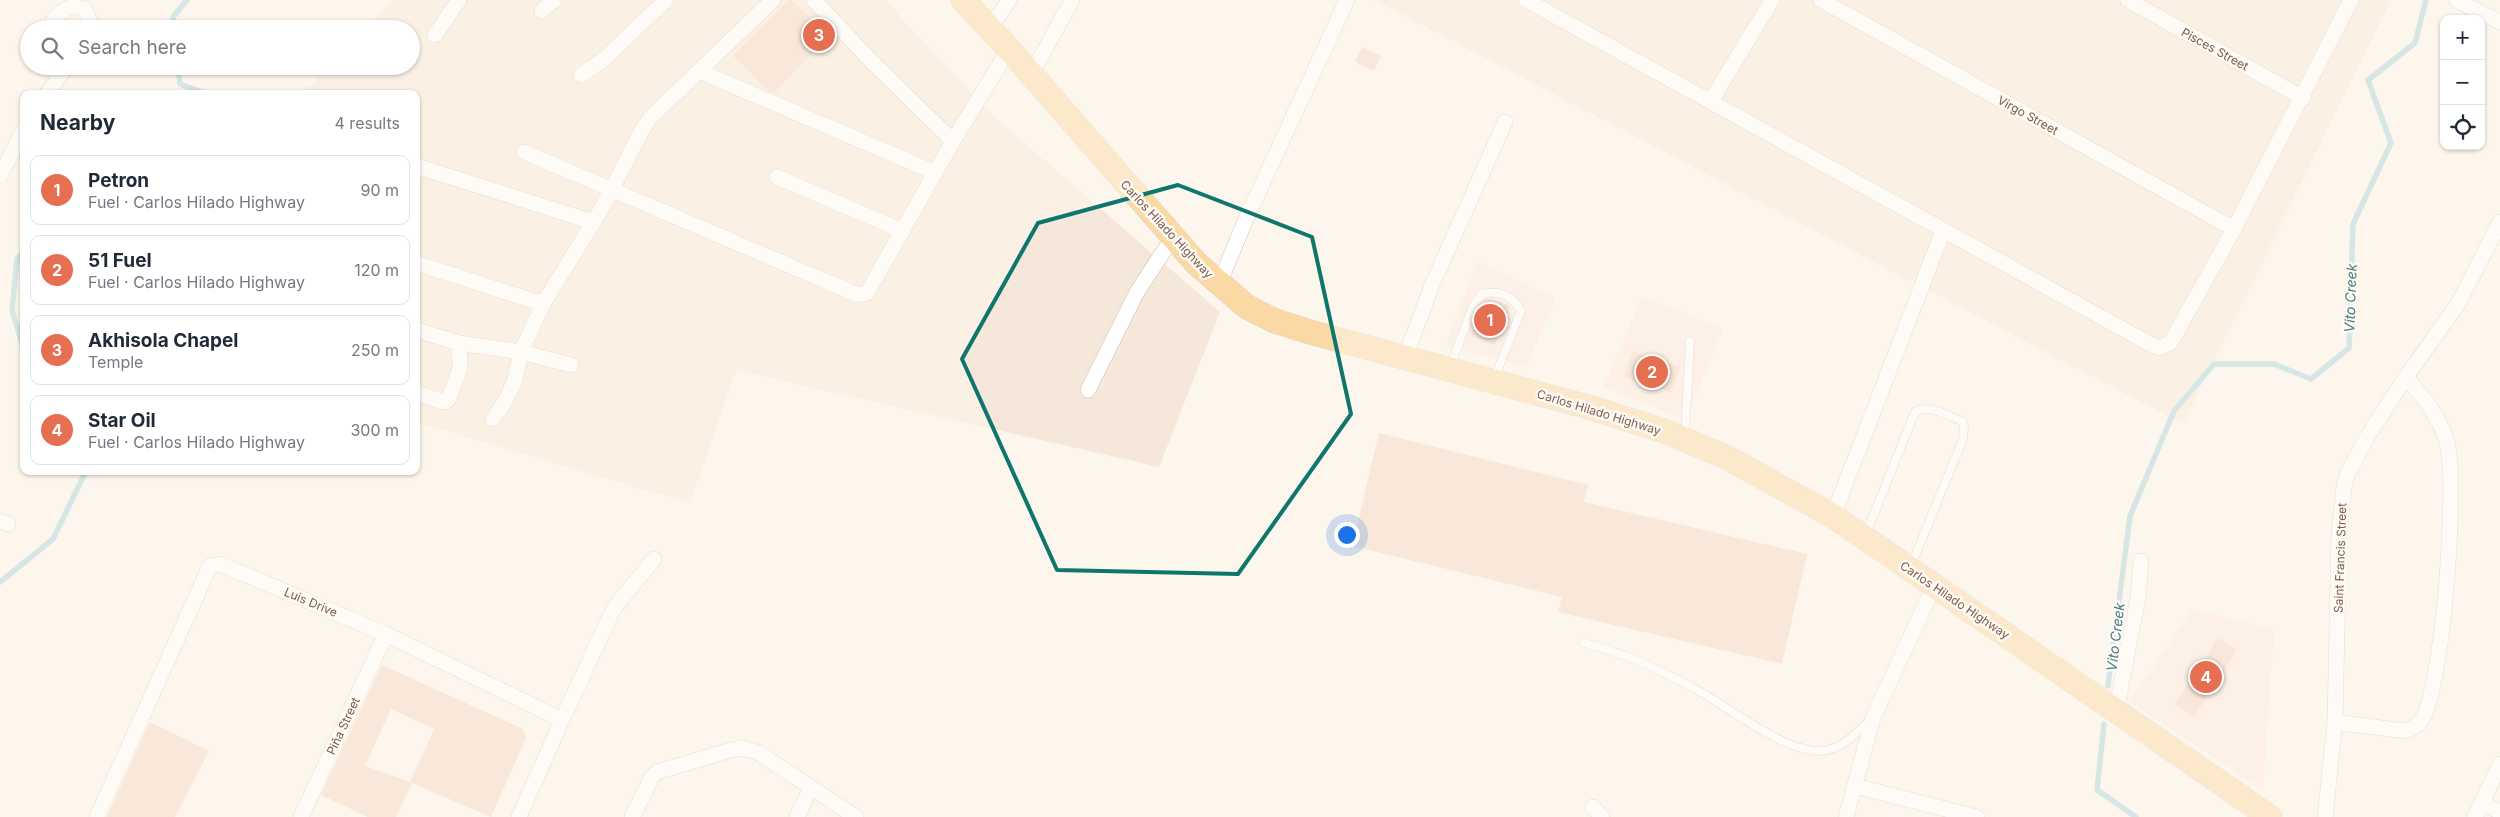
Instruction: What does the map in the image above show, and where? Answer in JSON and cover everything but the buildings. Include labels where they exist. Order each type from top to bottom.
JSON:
[{"type":"main road","name":"Carlos Hilado Highway","points":[[962,0],[1009,48],[1196,263],[1218,284],[1247,307],[1275,322],[1592,408],[1685,440],[1726,457],[1833,516],[2270,817]]},
{"type":"street","points":[[435,35],[459,0]]},
{"type":"street","points":[[542,11],[554,0]]},
{"type":"street","points":[[581,75],[604,58],[666,0]]},
{"type":"street","points":[[493,419],[506,400],[515,380],[521,352],[543,304],[593,222],[650,118],[773,0]]},
{"type":"street","points":[[814,0],[871,61],[953,141]]},
{"type":"street","points":[[990,28],[1009,0]]},
{"type":"street","points":[[1031,75],[1072,0]]},
{"type":"street","points":[[1218,284],[1347,0]]},
{"type":"street","points":[[1526,0],[2160,348],[2171,342],[2234,229],[2352,0]]},
{"type":"street","points":[[1712,101],[1772,0]]},
{"type":"street","name":"Virgo Street","points":[[1821,0],[2234,229]]},
{"type":"street","name":"Pisces Street","points":[[2128,0],[2303,98]]},
{"type":"street","points":[[2456,0],[2500,22]]},
{"type":"street","points":[[53,20],[59,12],[72,6],[85,10],[89,20]]},
{"type":"street","points":[[524,152],[861,295],[867,293],[953,141],[1009,48]]},
{"type":"street","points":[[700,71],[936,173]]},
{"type":"street","points":[[49,90],[58,75]]},
{"type":"street","points":[[1405,358],[1446,250],[1505,122]]},
{"type":"street","points":[[0,176],[4,155],[20,133]]},
{"type":"street","points":[[420,167],[593,222]]},
{"type":"street","points":[[777,177],[903,231]]},
{"type":"street","name":"Saint Francis Street","points":[[2325,817],[2335,722],[2341,501],[2352,464],[2369,434],[2406,376],[2458,304],[2500,222]]},
{"type":"street","points":[[1833,516],[1944,231]]},
{"type":"street","points":[[1088,390],[1132,300],[1173,237]]},
{"type":"street","points":[[420,263],[543,304]]},
{"type":"street","points":[[420,331],[459,343],[521,352],[571,365]]},
{"type":"street","points":[[420,394],[444,402],[448,400],[460,369],[459,343]]},
{"type":"street","points":[[2335,722],[2405,731],[2413,728],[2420,722],[2425,713],[2436,665],[2450,541],[2452,470],[2443,427],[2429,404],[2406,376]]},
{"type":"street","points":[[519,817],[614,608],[654,559]]},
{"type":"street","points":[[2116,711],[2136,608],[2141,561]]},
{"type":"street","name":"Luis Drive","points":[[97,817],[210,566],[224,565],[386,634],[562,720]]},
{"type":"street","points":[[1846,817],[1873,718],[1934,586]]},
{"type":"street","name":"Piña Street","points":[[301,817],[386,634]]},
{"type":"street","points":[[632,817],[652,777],[657,772],[742,748],[758,752],[856,817]]},
{"type":"street","points":[[2500,764],[2478,810],[2500,812]]},
{"type":"street","points":[[1855,786],[1977,817]]},
{"type":"street","points":[[797,817],[811,787]]},
{"type":"lane","points":[[1449,369],[1474,304],[1482,294],[1502,294],[1517,303],[1521,311],[1494,381]]},
{"type":"lane","points":[[1685,440],[1690,341]]},
{"type":"lane","points":[[1864,538],[1915,412],[1921,408],[1928,408],[1962,421],[1963,439],[1910,569]]},
{"type":"lane","points":[[1584,643],[1619,652],[1698,691],[1776,737],[1806,750],[1832,750],[1858,732],[1873,718]]},
{"type":"highlighted area","points":[[1178,185],[1312,237],[1351,414],[1238,574],[1057,570],[962,359],[1038,223]]},
{"type":"shaded area","points":[[393,0],[885,0],[992,115],[1220,312],[1159,467],[736,370],[690,503],[420,423],[420,90],[308,90],[321,75],[420,75],[420,20],[374,20]]},
{"type":"shaded area","points":[[1375,0],[2391,0],[2183,424]]},
{"type":"shaded area","points":[[1478,262],[1556,298],[1526,367],[1445,345]]},
{"type":"shaded area","points":[[1642,296],[1723,329],[1685,420],[1604,387]]},
{"type":"shaded area","points":[[2192,610],[2274,629],[2263,790],[2130,702]]},
{"type":"waterway","points":[[173,20],[173,17],[187,0]]},
{"type":"waterway","name":"Vito Creek","points":[[2108,686],[2130,516],[2174,411],[2214,364],[2274,364],[2311,379],[2349,348],[2353,224],[2391,143],[2368,80],[2415,43],[2426,0]]},
{"type":"waterway","points":[[179,75],[180,84],[196,90]]},
{"type":"waterway","points":[[20,256],[17,259],[12,310],[20,337]]},
{"type":"waterway","points":[[0,582],[53,539],[84,475]]},
{"type":"waterway","name":"Vito Creek","points":[[2104,724],[2097,790],[2136,817]]},
{"type":"place","name":"Akhisola Chapel","points":[[819,35]]},
{"type":"place","name":"Petron","points":[[1490,320]]},
{"type":"place","name":"51 Fuel","points":[[1652,372]]},
{"type":"place","name":"Star Oil","points":[[2206,677]]}]
